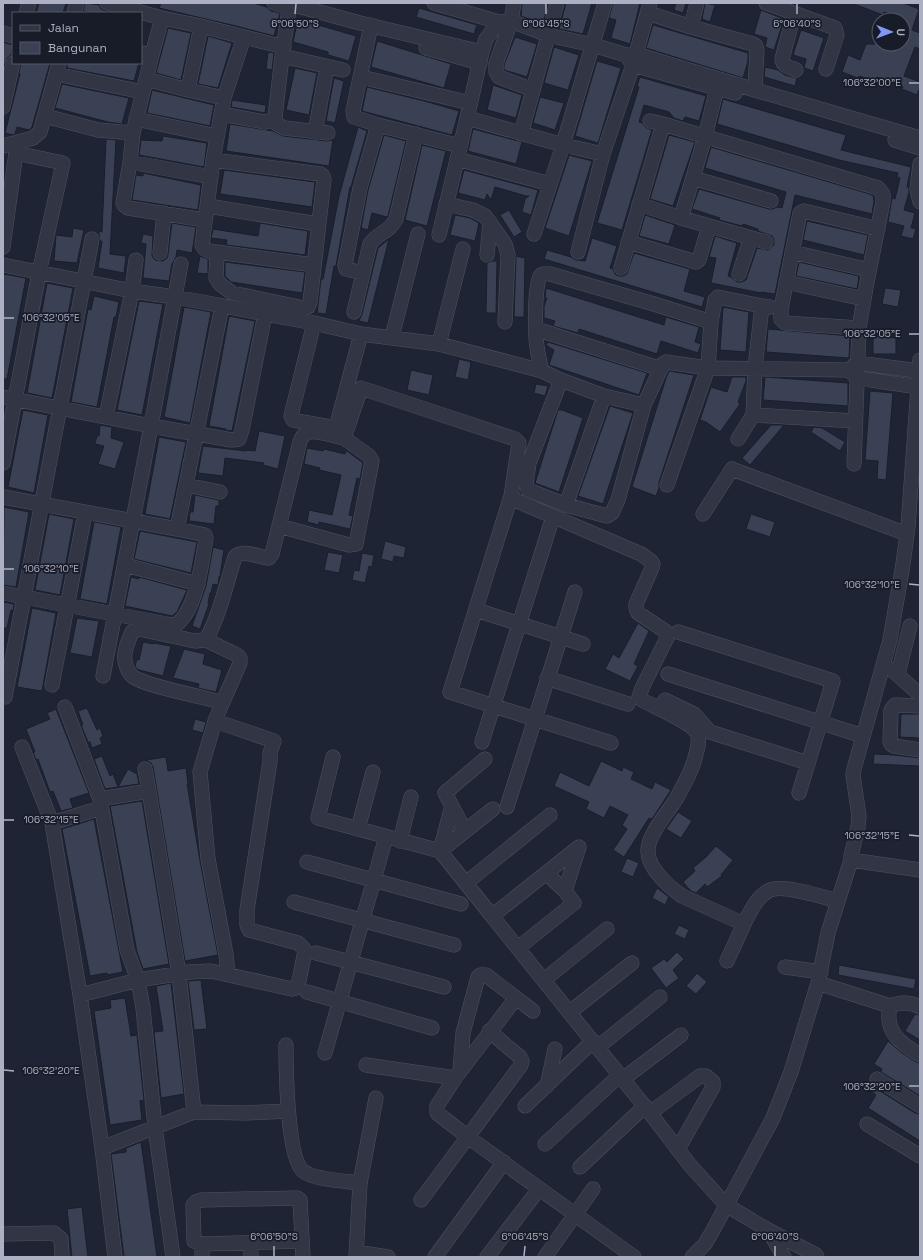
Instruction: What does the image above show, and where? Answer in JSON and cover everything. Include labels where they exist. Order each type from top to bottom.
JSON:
[{"type":"street","points":[[107,3],[140,12]]},
{"type":"street","points":[[434,3],[548,35],[593,45],[718,84],[850,122],[920,138]]},
{"type":"street","points":[[514,3],[505,22],[496,64],[496,72],[499,77],[533,90]]},
{"type":"street","points":[[521,134],[557,3]]},
{"type":"street","points":[[534,234],[563,145],[605,3]]},
{"type":"street","points":[[691,27],[697,3]]},
{"type":"street","points":[[766,3],[835,28],[837,35],[826,69]]},
{"type":"street","points":[[327,67],[322,132],[284,128],[277,124],[275,118],[283,51],[285,5],[364,28],[481,58]]},
{"type":"street","points":[[578,252],[603,154],[649,8],[691,27],[756,46],[755,90]]},
{"type":"street","points":[[142,13],[244,37],[327,67],[343,70]]},
{"type":"street","points":[[794,14],[782,59],[785,66],[796,70]]},
{"type":"street","points":[[162,18],[147,54],[144,85],[134,126],[130,162],[123,200],[124,205],[128,208],[205,220]]},
{"type":"street","points":[[439,236],[486,39],[505,22]]},
{"type":"street","points":[[188,90],[201,26]]},
{"type":"street","points":[[364,28],[360,77],[353,111],[354,118],[416,134],[459,153],[550,184]]},
{"type":"street","points":[[244,37],[224,98],[213,160],[212,177],[202,244],[207,250],[217,252],[314,266]]},
{"type":"street","points":[[3,107],[6,79],[13,64]]},
{"type":"street","points":[[3,146],[33,138],[40,132],[58,69],[144,85],[188,90],[224,98]]},
{"type":"street","points":[[360,77],[470,103]]},
{"type":"street","points":[[718,84],[755,90],[850,122],[920,148]]},
{"type":"street","points":[[682,218],[718,84]]},
{"type":"street","points":[[221,114],[265,122],[275,118]]},
{"type":"street","points":[[45,116],[98,130],[134,126],[217,136]]},
{"type":"street","points":[[467,118],[521,134],[603,154]]},
{"type":"street","points":[[621,268],[640,204],[656,123],[878,188],[882,191],[884,196],[859,328],[854,371],[854,464]]},
{"type":"street","points":[[363,273],[346,269],[345,267],[360,188],[378,125]]},
{"type":"street","points":[[354,312],[372,242],[376,237],[390,229],[396,219],[416,134]]},
{"type":"street","points":[[3,247],[16,153],[63,163],[39,273],[9,398],[3,463]]},
{"type":"street","points":[[213,160],[320,174],[324,179],[308,307],[304,308],[232,294],[220,284],[216,278],[217,252]]},
{"type":"street","points":[[130,162],[212,177]]},
{"type":"street","points":[[920,164],[917,189],[920,202]]},
{"type":"street","points":[[693,178],[771,201]]},
{"type":"street","points":[[446,204],[473,210],[485,216],[507,248],[505,322]]},
{"type":"street","points":[[640,204],[682,218],[766,242]]},
{"type":"street","points":[[208,206],[318,224]]},
{"type":"street","points":[[859,328],[785,323],[781,319],[781,309],[786,282],[799,215],[802,211],[878,229]]},
{"type":"street","points":[[160,253],[164,213]]},
{"type":"street","points":[[487,256],[490,222]]},
{"type":"street","points":[[628,242],[696,262],[699,260],[709,226]]},
{"type":"street","points":[[392,338],[418,234]]},
{"type":"street","points":[[350,237],[372,242]]},
{"type":"street","points":[[739,274],[751,238]]},
{"type":"street","points":[[5,697],[92,239]]},
{"type":"street","points":[[439,344],[463,249]]},
{"type":"street","points":[[792,252],[869,270]]},
{"type":"street","points":[[106,417],[132,291],[136,260]]},
{"type":"street","points":[[103,676],[181,264]]},
{"type":"street","points":[[3,265],[132,291],[175,297],[314,323],[360,334],[439,344],[542,371],[561,380],[604,396],[644,405]]},
{"type":"street","points":[[542,371],[537,346],[536,329],[537,286],[540,276],[547,274],[654,304],[711,322]]},
{"type":"street","points":[[786,282],[864,300]]},
{"type":"street","points":[[667,485],[708,368],[711,322],[715,300],[718,297],[781,309]]},
{"type":"street","points":[[177,529],[222,306]]},
{"type":"street","points":[[738,439],[754,415],[755,368],[762,306]]},
{"type":"street","points":[[9,398],[151,426],[237,440],[241,436],[265,314]]},
{"type":"street","points":[[314,323],[291,416],[293,420],[298,422],[331,427],[337,424],[360,334]]},
{"type":"street","points":[[536,329],[661,369]]},
{"type":"street","points":[[561,380],[529,463],[526,483],[528,490],[566,505],[605,516],[612,514],[621,493],[644,405],[663,364],[668,362],[708,368],[854,371],[919,375],[916,466],[903,564],[892,632],[854,769],[853,775],[859,816],[851,860],[828,933],[820,978],[791,1072],[773,1118],[704,1244],[692,1257]]},
{"type":"street","points":[[344,438],[361,388],[509,436],[519,443],[512,496],[450,692],[611,743]]},
{"type":"street","points":[[566,505],[604,396]]},
{"type":"street","points":[[754,415],[855,421]]},
{"type":"street","points":[[206,640],[213,628],[218,614],[235,557],[238,554],[243,553],[270,558],[274,549],[279,526],[298,450],[303,436],[309,432],[313,432],[344,438],[368,456],[372,461],[356,544],[349,545],[279,526]]},
{"type":"street","points":[[703,514],[732,469],[907,534]]},
{"type":"street","points":[[186,485],[220,492]]},
{"type":"street","points":[[512,496],[517,501],[641,554],[653,564],[636,604],[636,608],[638,613],[665,631],[667,638],[639,697],[688,724],[697,734],[698,744],[695,761],[676,799],[661,820],[649,844],[649,861],[654,869],[674,890],[682,896],[744,924]]},
{"type":"street","points":[[3,497],[177,529],[205,536],[206,538],[198,584],[190,605],[177,624],[172,625],[3,593]]},
{"type":"street","points":[[52,685],[85,513]]},
{"type":"street","points":[[482,742],[550,526]]},
{"type":"street","points":[[125,566],[198,584]]},
{"type":"street","points":[[440,851],[465,831],[500,808],[535,719],[575,592]]},
{"type":"street","points":[[476,610],[583,644]]},
{"type":"street","points":[[898,674],[910,626]]},
{"type":"street","points":[[222,704],[213,700],[150,684],[131,675],[124,657],[126,646],[132,632],[136,630],[195,641],[206,640],[237,655],[240,658],[240,663],[215,721],[200,772],[208,858],[226,954],[228,974]]},
{"type":"street","points":[[678,632],[834,681],[798,793]]},
{"type":"street","points":[[884,664],[898,674],[920,694]]},
{"type":"street","points":[[668,674],[863,736]]},
{"type":"street","points":[[548,678],[628,704]]},
{"type":"street","points":[[665,700],[694,714],[710,732],[808,763]]},
{"type":"street","points":[[920,706],[895,705],[892,707],[890,742],[894,746],[920,750]]},
{"type":"street","points":[[65,707],[100,804],[127,950],[138,980],[143,1008],[155,1127],[172,1257]]},
{"type":"street","points":[[80,995],[138,980],[189,972],[211,971],[292,989],[296,988],[299,981],[305,951],[303,948],[298,943],[249,930],[247,925],[247,910],[270,753],[274,741],[215,721]]},
{"type":"street","points":[[22,747],[52,823],[80,995],[102,1148],[115,1257]]},
{"type":"street","points":[[333,757],[318,818],[440,851],[648,1109],[678,1149],[726,1205],[768,1230],[816,1255],[817,1257]]},
{"type":"street","points":[[465,831],[445,793],[485,760]]},
{"type":"street","points":[[145,769],[179,974],[194,1112]]},
{"type":"street","points":[[358,829],[373,772]]},
{"type":"street","points":[[52,823],[100,804],[149,791]]},
{"type":"street","points":[[400,841],[411,797]]},
{"type":"street","points":[[440,851],[452,806]]},
{"type":"street","points":[[466,883],[550,815]]},
{"type":"street","points":[[324,1054],[386,837]]},
{"type":"street","points":[[492,916],[579,847],[565,891]]},
{"type":"street","points":[[851,860],[920,870]]},
{"type":"street","points":[[308,862],[461,904]]},
{"type":"street","points":[[518,948],[574,903],[565,891],[546,873]]},
{"type":"street","points":[[727,961],[754,905],[766,893],[774,889],[788,888],[838,901]]},
{"type":"street","points":[[294,902],[454,945]]},
{"type":"street","points":[[544,980],[607,929]]},
{"type":"street","points":[[316,953],[444,987]]},
{"type":"street","points":[[570,1012],[632,963]]},
{"type":"street","points":[[785,966],[820,978],[890,1006],[901,1003],[909,1003],[920,1007]]},
{"type":"street","points":[[458,1074],[463,1033],[478,976],[482,974],[486,975],[533,1010]]},
{"type":"street","points":[[307,992],[432,1028]]},
{"type":"street","points":[[525,1106],[596,1044],[660,997]]},
{"type":"street","points":[[516,998],[489,1031],[458,1074],[437,1106],[437,1114],[634,1257]]},
{"type":"street","points":[[890,1006],[890,1020],[896,1038],[906,1047],[920,1055]]},
{"type":"street","points":[[421,1200],[522,1062],[520,1057],[489,1031]]},
{"type":"street","points":[[545,1144],[622,1077],[681,1035]]},
{"type":"street","points":[[286,1045],[288,1111],[296,1163],[302,1171],[312,1176],[360,1183]]},
{"type":"street","points":[[547,1086],[555,1049]]},
{"type":"street","points":[[366,1065],[458,1074]]},
{"type":"street","points":[[580,1167],[648,1109],[700,1076],[706,1076],[713,1082],[713,1087],[678,1149]]},
{"type":"street","points":[[876,1079],[920,1106]]},
{"type":"street","points":[[376,1098],[360,1183],[356,1254],[388,1257]]},
{"type":"street","points":[[102,1148],[194,1112],[246,1113],[288,1111]]},
{"type":"street","points":[[867,1124],[919,1154]]},
{"type":"street","points":[[435,1257],[504,1162]]},
{"type":"street","points":[[487,1257],[539,1189]]},
{"type":"street","points":[[545,1257],[593,1189]]},
{"type":"street","points":[[302,1241],[251,1242],[202,1250],[194,1241],[193,1205],[201,1200],[298,1198],[300,1200],[303,1257]]},
{"type":"street","points":[[768,1230],[784,1257]]},
{"type":"street","points":[[3,1234],[54,1232],[61,1239],[62,1257]]},
{"type":"street","points":[[251,1242],[252,1257]]},
{"type":"building","points":[[39,3],[66,3],[63,12],[36,12]]},
{"type":"building","points":[[85,3],[99,5],[101,9],[108,12],[86,12],[83,11]]},
{"type":"building","points":[[161,3],[253,3],[267,7],[271,11],[280,13],[274,36],[159,8]]},
{"type":"building","points":[[522,3],[548,3],[543,24],[521,16]]},
{"type":"building","points":[[566,3],[592,3],[583,34],[559,29]]},
{"type":"building","points":[[613,3],[640,3],[630,44],[611,38],[616,20],[609,18]]},
{"type":"building","points":[[676,3],[686,3],[683,13],[674,10]]},
{"type":"building","points":[[705,3],[715,5],[710,22],[702,19]]},
{"type":"building","points":[[903,3],[919,9],[912,30],[920,33],[920,49],[915,47],[904,76],[920,82],[917,95],[902,89],[903,87],[877,77],[875,81],[859,76],[858,78],[842,72],[848,55],[860,60],[866,44],[871,44],[871,52],[911,52],[911,12],[875,12],[854,4]]},
{"type":"building","points":[[419,8],[477,25],[474,34],[416,17]]},
{"type":"building","points":[[761,10],[784,19],[774,50],[765,47],[767,38],[754,34]]},
{"type":"building","points":[[298,19],[356,36],[349,61],[328,55],[328,52],[293,42]]},
{"type":"building","points":[[653,25],[748,53],[748,61],[743,78],[646,48]]},
{"type":"building","points":[[168,28],[191,33],[181,80],[156,73]]},
{"type":"building","points":[[801,30],[824,38],[813,71],[804,68],[806,59],[793,55]]},
{"type":"building","points":[[208,36],[232,43],[218,88],[198,84]]},
{"type":"building","points":[[515,37],[537,44],[527,77],[504,70],[504,65]]},
{"type":"building","points":[[377,41],[451,64],[444,88],[371,67]]},
{"type":"building","points":[[3,42],[12,45],[12,50],[11,55],[7,58],[3,69]]},
{"type":"building","points":[[554,47],[579,55],[568,90],[544,83]]},
{"type":"building","points":[[268,52],[274,53],[272,70],[266,69]]},
{"type":"building","points":[[597,61],[621,68],[598,143],[575,136]]},
{"type":"building","points":[[21,64],[50,64],[32,127],[29,130],[17,127],[15,134],[13,135],[5,133],[20,74]]},
{"type":"building","points":[[67,64],[139,64],[134,81],[67,68]]},
{"type":"building","points":[[765,67],[778,70],[785,75],[797,78],[795,86],[764,77]]},
{"type":"building","points":[[295,68],[317,73],[309,115],[286,110]]},
{"type":"building","points":[[640,77],[706,96],[699,121],[685,117],[683,121],[674,118],[669,112],[644,105],[639,122],[652,130],[622,230],[597,223],[639,87],[637,86]]},
{"type":"building","points":[[334,78],[344,81],[335,123],[326,121]]},
{"type":"building","points":[[62,84],[129,98],[122,124],[108,122],[55,108]]},
{"type":"building","points":[[493,85],[522,95],[516,118],[487,110]]},
{"type":"building","points":[[367,87],[459,111],[452,135],[362,111]]},
{"type":"building","points":[[152,90],[214,105],[210,126],[147,113]]},
{"type":"building","points":[[540,97],[564,103],[555,130],[533,123]]},
{"type":"building","points":[[723,99],[846,135],[841,150],[911,167],[907,187],[909,188],[909,192],[904,210],[915,213],[911,228],[916,229],[913,239],[901,236],[904,226],[888,222],[892,198],[895,199],[900,178],[897,177],[898,173],[839,160],[717,124]]},
{"type":"building","points":[[232,100],[266,105],[265,113],[231,107]]},
{"type":"building","points":[[230,124],[273,131],[283,136],[327,141],[333,140],[329,166],[226,151]]},
{"type":"building","points":[[358,127],[367,131],[350,187],[326,314],[317,313],[321,279],[323,279],[339,196]]},
{"type":"building","points":[[473,129],[522,142],[516,164],[468,151]]},
{"type":"building","points":[[384,135],[406,141],[388,216],[372,213],[368,230],[361,228],[368,190]]},
{"type":"building","points":[[669,135],[695,142],[673,206],[650,199]]},
{"type":"building","points":[[163,136],[207,143],[204,167],[139,155],[141,140],[162,141]]},
{"type":"building","points":[[106,139],[116,140],[110,254],[126,256],[124,273],[98,268],[102,241],[100,241],[99,231],[102,232]]},
{"type":"building","points":[[422,145],[446,151],[427,226],[405,220]]},
{"type":"building","points":[[711,147],[873,195],[874,201],[872,214],[795,195],[775,294],[761,293],[711,283],[716,258],[709,257],[715,236],[737,243],[728,276],[737,282],[746,280],[757,248],[768,250],[774,245],[774,240],[772,236],[758,231],[758,229],[743,224],[742,226],[719,220],[720,218],[692,209],[699,189],[769,209],[777,207],[782,208],[786,192],[705,168]]},
{"type":"building","points":[[569,155],[592,161],[569,236],[545,228]]},
{"type":"building","points":[[224,170],[315,182],[312,207],[220,194]]},
{"type":"building","points":[[464,170],[538,190],[531,215],[522,212],[525,199],[529,196],[495,187],[491,200],[487,194],[485,200],[458,193]]},
{"type":"building","points":[[143,173],[201,185],[198,210],[132,200],[136,175],[143,176]]},
{"type":"building","points":[[509,210],[522,232],[514,237],[500,215]]},
{"type":"building","points":[[455,215],[470,218],[479,223],[475,241],[450,235]]},
{"type":"building","points":[[645,215],[675,225],[669,244],[639,236]]},
{"type":"building","points":[[807,221],[868,235],[864,255],[803,240]]},
{"type":"building","points":[[172,223],[196,227],[192,253],[177,250],[176,257],[172,264],[169,281],[143,278],[146,244],[141,243],[143,234],[153,236],[152,256],[155,260],[163,261],[167,258],[168,254]]},
{"type":"building","points":[[260,223],[308,231],[305,255],[226,245],[227,240],[211,238],[213,229],[258,236]]},
{"type":"building","points":[[73,228],[84,230],[77,263],[54,261],[56,235],[72,237]]},
{"type":"building","points":[[592,238],[617,246],[610,268],[613,269],[615,274],[618,276],[627,274],[634,253],[690,269],[684,291],[705,297],[702,307],[544,259],[547,250],[571,257],[576,260],[585,261]]},
{"type":"building","points":[[389,239],[368,323],[359,321],[378,248]]},
{"type":"building","points":[[200,256],[208,259],[208,274],[197,273]]},
{"type":"building","points":[[516,256],[525,258],[524,317],[514,317]]},
{"type":"building","points":[[497,261],[496,313],[486,313],[487,263]]},
{"type":"building","points":[[225,262],[305,272],[302,293],[231,282],[225,276]]},
{"type":"building","points":[[799,262],[859,276],[857,289],[796,276]]},
{"type":"building","points":[[3,274],[26,278],[7,379],[3,379]]},
{"type":"building","points":[[47,283],[73,288],[52,398],[27,393]]},
{"type":"building","points":[[546,288],[664,325],[666,317],[699,327],[695,342],[701,344],[698,353],[661,341],[657,354],[579,329],[578,333],[553,326],[555,321],[544,318],[544,306],[547,298],[545,298]]},
{"type":"building","points":[[885,288],[901,290],[898,307],[882,304]]},
{"type":"building","points":[[94,296],[119,302],[116,317],[114,317],[97,407],[71,402],[88,309],[91,310]]},
{"type":"building","points":[[139,301],[163,304],[142,415],[117,410]]},
{"type":"building","points":[[184,307],[211,312],[190,423],[164,417]]},
{"type":"building","points":[[723,307],[749,312],[746,352],[720,350]]},
{"type":"building","points":[[229,316],[255,321],[232,431],[209,426]]},
{"type":"building","points":[[768,329],[850,336],[849,358],[766,352]]},
{"type":"building","points":[[873,336],[896,338],[896,354],[873,354]]},
{"type":"building","points":[[548,342],[647,373],[639,395],[549,365],[554,350],[546,345]]},
{"type":"building","points":[[459,359],[471,362],[468,380],[455,377]]},
{"type":"building","points":[[411,370],[433,375],[429,395],[407,390]]},
{"type":"building","points":[[669,371],[694,375],[659,482],[659,488],[656,496],[632,487]]},
{"type":"building","points":[[732,377],[746,377],[746,381],[738,402],[740,404],[720,432],[706,422],[700,420],[711,387],[727,392]]},
{"type":"building","points":[[765,377],[848,383],[848,406],[763,400]]},
{"type":"building","points":[[536,384],[548,386],[545,396],[534,393]]},
{"type":"building","points":[[870,391],[893,393],[886,480],[877,479],[878,461],[865,460]]},
{"type":"building","points":[[610,406],[633,413],[603,504],[578,496]]},
{"type":"building","points":[[23,410],[48,415],[34,493],[8,487]]},
{"type":"building","points":[[558,410],[562,410],[583,418],[559,492],[535,483]]},
{"type":"building","points":[[100,425],[112,427],[111,438],[124,442],[115,469],[98,464],[104,446],[95,444],[97,436],[99,436]]},
{"type":"building","points":[[771,425],[784,425],[750,465],[742,458]]},
{"type":"building","points":[[814,427],[822,428],[845,442],[840,451],[811,432]]},
{"type":"building","points":[[259,431],[285,436],[278,469],[263,465],[264,463],[225,458],[223,476],[198,473],[203,446],[255,451]]},
{"type":"building","points":[[159,437],[186,442],[170,519],[145,514]]},
{"type":"building","points":[[307,448],[323,451],[324,449],[345,454],[347,451],[363,463],[360,479],[357,478],[349,515],[353,516],[350,529],[319,522],[319,525],[307,522],[309,510],[332,515],[341,475],[319,470],[320,468],[304,464]]},
{"type":"building","points":[[195,495],[219,500],[219,506],[216,506],[214,524],[189,521],[190,512],[193,512]]},
{"type":"building","points":[[4,507],[29,512],[16,587],[3,585]]},
{"type":"building","points":[[49,514],[74,519],[60,595],[35,590]]},
{"type":"building","points":[[751,514],[775,522],[770,537],[746,529]]},
{"type":"building","points":[[94,522],[121,527],[107,604],[80,599]]},
{"type":"building","points":[[140,531],[197,542],[191,573],[134,559]]},
{"type":"building","points":[[385,541],[406,547],[404,558],[394,556],[393,562],[381,559]]},
{"type":"building","points":[[213,547],[224,550],[220,576],[218,585],[213,584],[209,604],[200,629],[192,626],[206,586]]},
{"type":"building","points":[[328,552],[343,555],[339,573],[324,570]]},
{"type":"building","points":[[362,553],[374,555],[372,567],[369,566],[365,583],[352,580],[354,570],[359,571]]},
{"type":"building","points":[[131,577],[139,579],[139,577],[187,590],[177,612],[172,616],[125,606]]},
{"type":"building","points":[[3,602],[14,604],[7,628],[3,628]]},
{"type":"building","points":[[32,608],[56,613],[42,691],[17,687]]},
{"type":"building","points":[[77,618],[99,621],[92,657],[70,653]]},
{"type":"building","points":[[638,623],[649,631],[634,664],[638,666],[630,681],[605,669],[613,654],[619,658]]},
{"type":"building","points":[[143,642],[171,646],[163,676],[136,668],[135,666],[137,659],[139,660]]},
{"type":"building","points":[[184,649],[205,654],[203,664],[222,670],[216,692],[198,688],[199,684],[173,678]]},
{"type":"building","points":[[87,708],[97,730],[100,728],[103,736],[100,738],[102,744],[92,748],[81,725],[83,725],[78,711]]},
{"type":"building","points":[[56,709],[89,793],[70,799],[73,808],[61,811],[53,791],[50,792],[38,759],[36,760],[33,752],[35,752],[26,729],[50,719],[47,713]]},
{"type":"building","points":[[901,714],[920,714],[920,738],[900,737]]},
{"type":"building","points":[[195,719],[206,722],[203,733],[192,730]]},
{"type":"building","points":[[874,754],[920,758],[920,766],[873,764]]},
{"type":"building","points":[[102,756],[110,776],[113,774],[118,787],[105,789],[94,759]]},
{"type":"building","points":[[166,757],[168,771],[186,768],[187,784],[200,861],[218,955],[185,961],[153,767],[151,763],[146,760]]},
{"type":"building","points":[[601,761],[622,771],[623,767],[634,772],[631,779],[652,789],[655,782],[671,790],[652,819],[649,818],[624,857],[613,850],[627,829],[622,825],[628,815],[610,806],[604,818],[586,809],[589,802],[554,786],[560,772],[589,786]]},
{"type":"building","points":[[128,769],[137,774],[139,784],[118,787]]},
{"type":"building","points":[[142,801],[169,964],[143,969],[137,952],[110,806]]},
{"type":"building","points":[[678,812],[692,821],[681,838],[666,829]]},
{"type":"building","points":[[94,819],[123,972],[90,976],[62,829]]},
{"type":"building","points":[[716,846],[733,860],[721,875],[722,876],[707,887],[705,884],[696,893],[691,891],[683,882],[695,871],[693,868]]},
{"type":"building","points":[[627,858],[639,863],[633,877],[621,872]]},
{"type":"building","points":[[657,888],[669,897],[665,905],[652,898]]},
{"type":"building","points":[[679,925],[689,930],[685,939],[674,934]]},
{"type":"building","points":[[677,952],[684,959],[673,970],[679,978],[666,988],[651,968],[664,959],[667,962]]},
{"type":"building","points":[[839,965],[916,979],[914,989],[838,975]]},
{"type":"building","points":[[697,973],[707,982],[696,994],[686,986]]},
{"type":"building","points":[[201,980],[207,1029],[194,1030],[188,981]]},
{"type":"building","points":[[171,983],[184,1094],[161,1098],[154,1032],[163,1031],[156,986]]},
{"type":"building","points":[[125,998],[131,1036],[137,1035],[144,1100],[140,1101],[142,1120],[110,1125],[94,1011],[111,1008],[110,1000]]},
{"type":"building","points":[[915,1014],[920,1015],[920,1040],[905,1031]]},
{"type":"building","points":[[888,1041],[902,1053],[920,1063],[920,1096],[881,1072],[882,1069],[874,1064]]},
{"type":"building","points":[[872,1086],[915,1113],[920,1114],[920,1141],[868,1108],[876,1095],[869,1090]]},
{"type":"building","points":[[141,1142],[157,1257],[124,1257],[111,1154],[126,1152],[126,1148]]},
{"type":"building","points":[[82,1207],[88,1257],[72,1257],[67,1209]]}]
